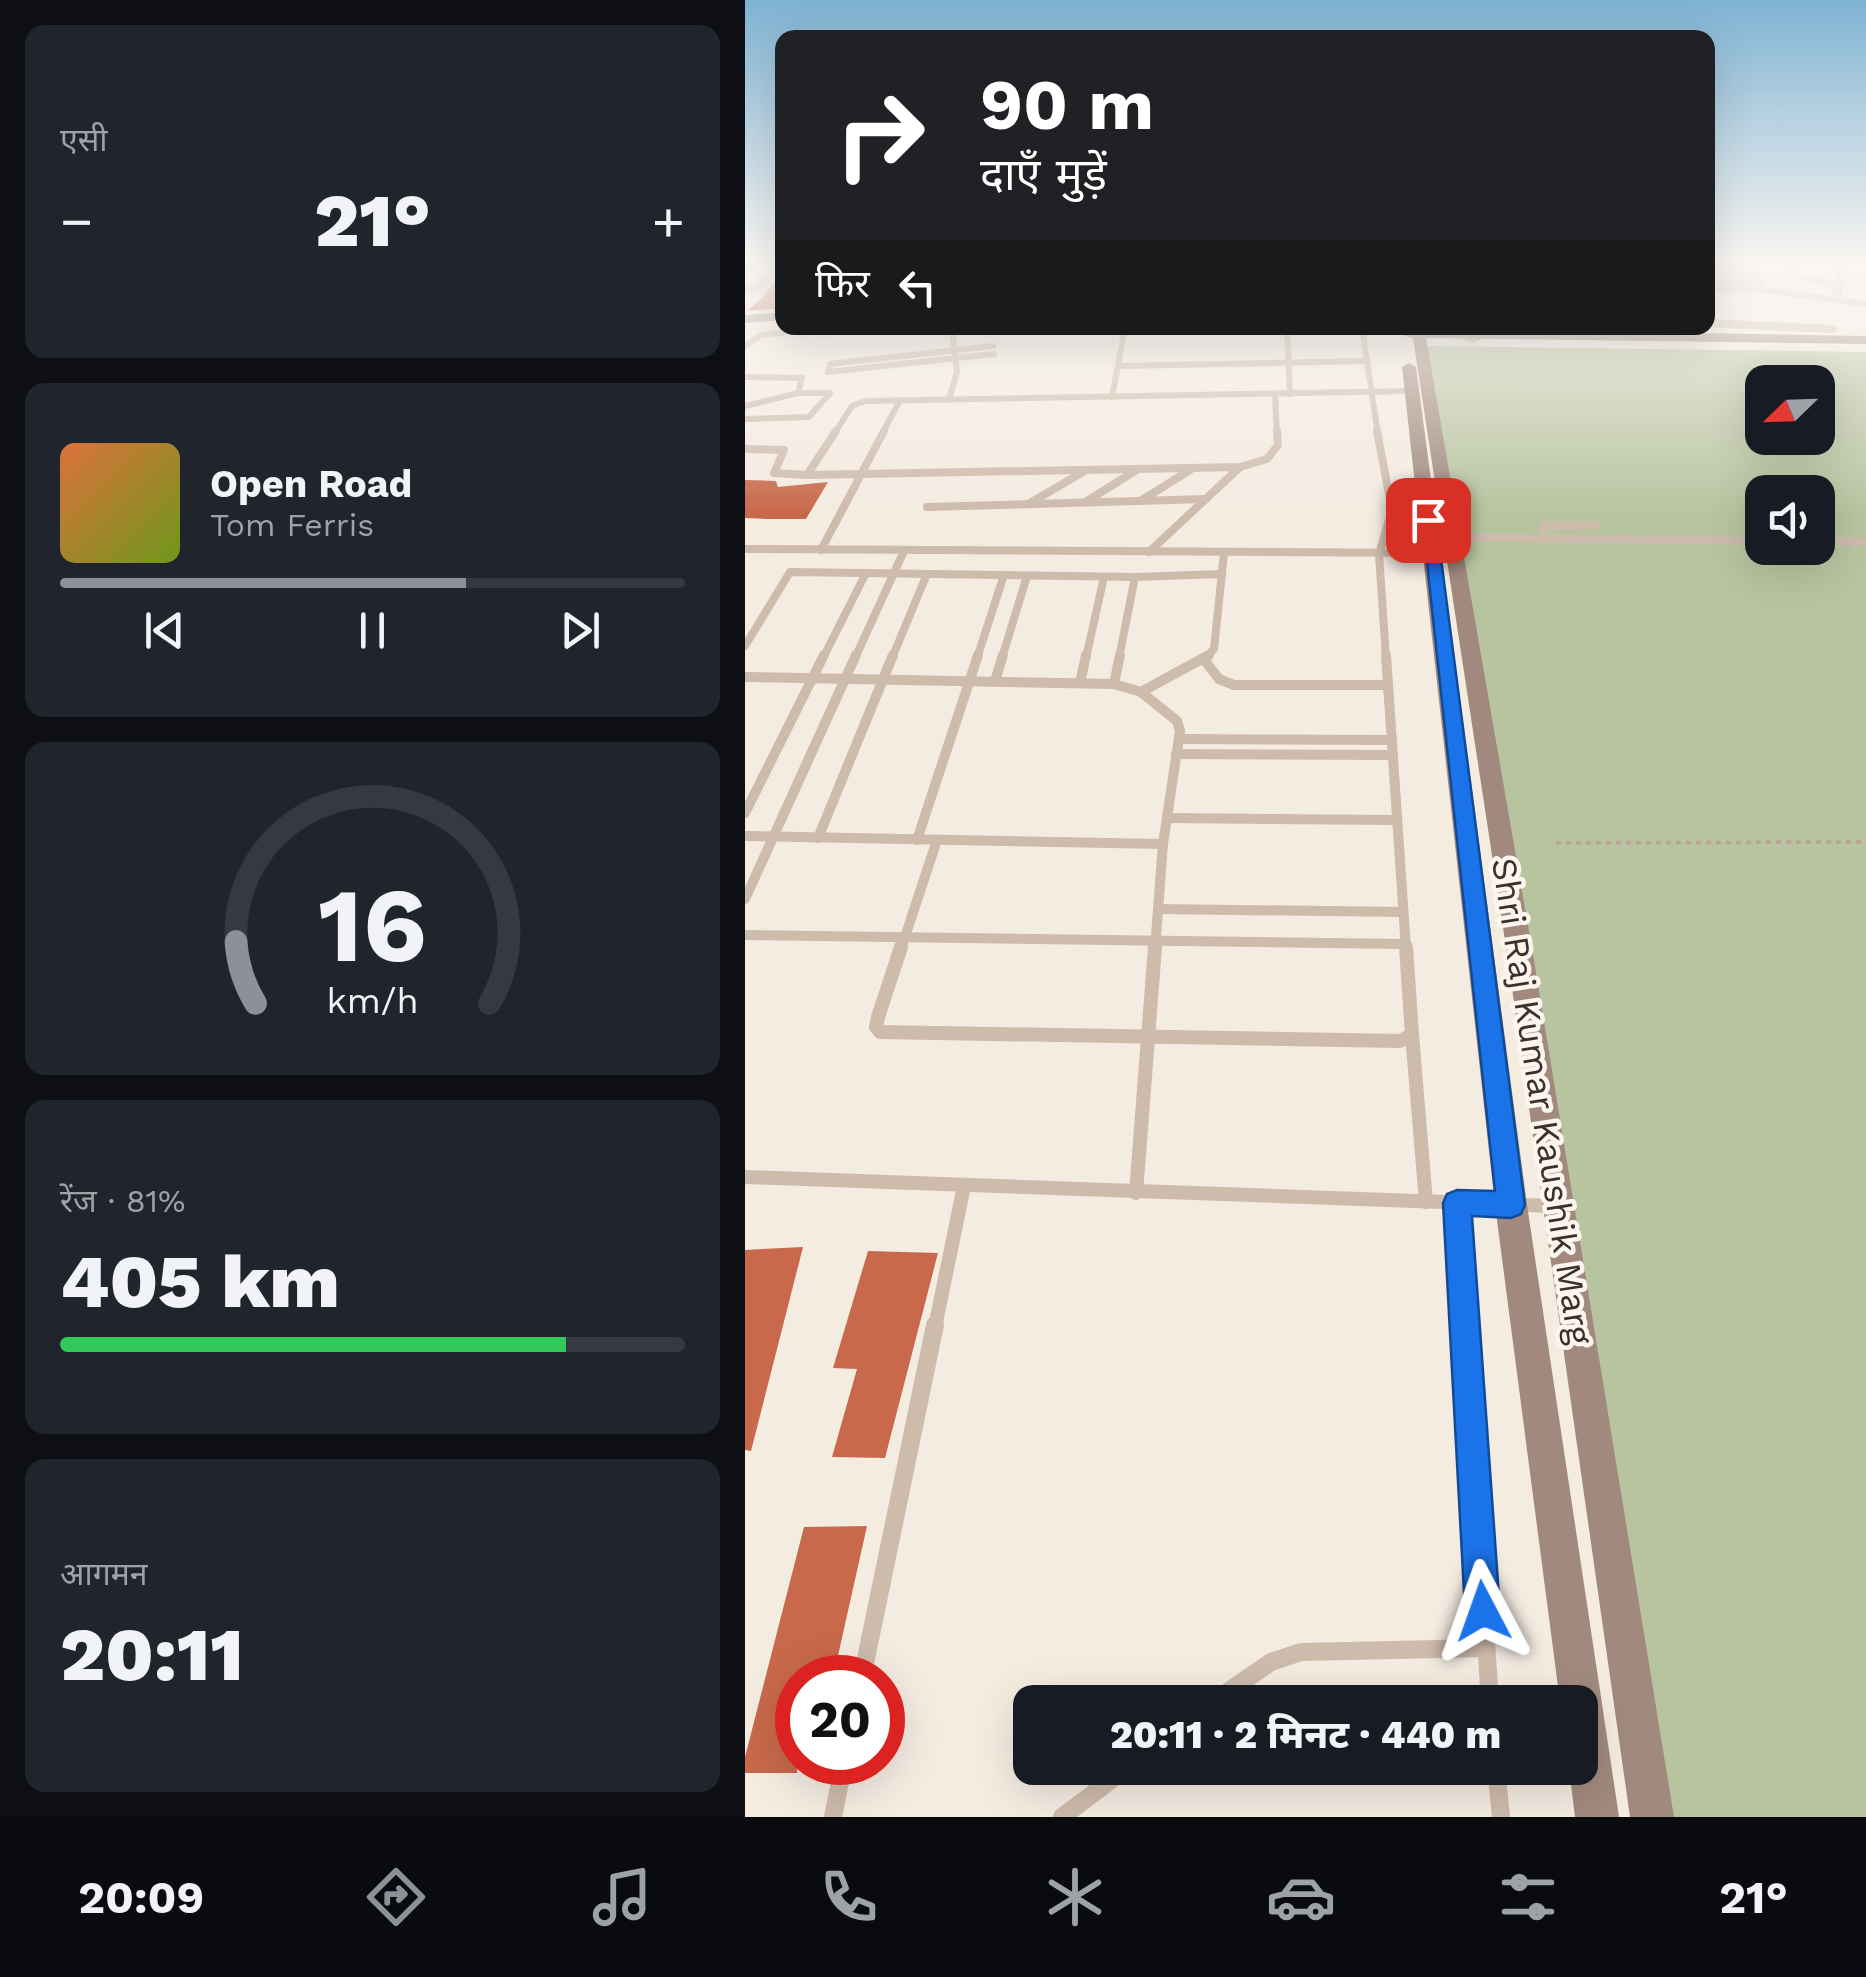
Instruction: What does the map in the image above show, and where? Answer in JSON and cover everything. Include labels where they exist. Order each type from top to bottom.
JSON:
[{"type":"street","name":"Shri Raj Kumar Kaushik Marg","points":[[1412,345],[1412,392],[1447,548],[1481,960],[1511,1205],[1597,1817]]},
{"type":"street","name":"Shri Raj Kumar Kaushik Marg","points":[[1414,345],[1521,960],[1652,1817]]},
{"type":"street","points":[[1481,960],[1521,960]]},
{"type":"lane","points":[[949,400],[957,372],[954,345]]},
{"type":"lane","points":[[1112,397],[1123,345]]},
{"type":"lane","points":[[1288,345],[1290,394]]},
{"type":"lane","points":[[1365,345],[1392,510],[1379,554],[1426,1202]]},
{"type":"lane","points":[[745,377],[801,378],[994,350]]},
{"type":"lane","points":[[1120,366],[1366,361]]},
{"type":"lane","points":[[799,393],[801,378]]},
{"type":"lane","points":[[807,475],[855,404],[900,400],[1412,392]]},
{"type":"lane","points":[[745,406],[799,393],[830,393],[809,417],[745,419]]},
{"type":"lane","points":[[745,449],[784,450],[774,473],[807,475],[1240,467],[1267,459],[1277,445],[1275,394]]},
{"type":"lane","points":[[821,550],[900,400]]},
{"type":"lane","points":[[1149,552],[1240,467]]},
{"type":"lane","points":[[1139,501],[1193,468]]},
{"type":"lane","points":[[1085,503],[1139,469]]},
{"type":"lane","points":[[1027,504],[1086,470]]},
{"type":"lane","points":[[927,507],[1205,499]]},
{"type":"lane","points":[[1541,538],[1542,526],[1594,521],[1599,539]]},
{"type":"lane","points":[[745,550],[1379,554],[1541,538],[1745,541]]},
{"type":"lane","points":[[1835,542],[1866,542]]},
{"type":"lane","points":[[745,899],[903,550]]},
{"type":"lane","points":[[1141,692],[1205,661],[1213,649],[1224,553]]},
{"type":"lane","points":[[745,646],[791,572],[1103,577],[1221,574]]},
{"type":"lane","points":[[745,813],[866,574]]},
{"type":"lane","points":[[818,838],[927,574]]},
{"type":"lane","points":[[917,840],[1004,575]]},
{"type":"lane","points":[[995,682],[1027,576]]},
{"type":"lane","points":[[1080,683],[1103,577]]},
{"type":"lane","points":[[1113,684],[1135,577]]},
{"type":"lane","points":[[1205,661],[1219,679],[1234,685],[1388,685]]},
{"type":"lane","points":[[745,678],[1113,684],[1141,692],[1177,721],[1179,739],[1163,844],[1136,1193]]},
{"type":"lane","points":[[1179,739],[1391,740]]},
{"type":"lane","points":[[1177,754],[1393,756]]},
{"type":"lane","points":[[1167,818],[1397,820]]},
{"type":"lane","points":[[745,836],[1163,844]]},
{"type":"lane","points":[[937,840],[878,1017],[876,1027],[880,1032],[1400,1041],[1411,1034]]},
{"type":"lane","points":[[1158,909],[1403,912]]},
{"type":"lane","points":[[745,935],[1405,944]]},
{"type":"lane","points":[[745,1177],[1559,1206]]},
{"type":"lane","points":[[867,1655],[964,1186]]},
{"type":"lane","points":[[1457,1203],[1488,1685]]},
{"type":"lane","points":[[1238,1685],[1271,1662],[1301,1652],[1485,1648]]},
{"type":"lane","points":[[833,1817],[839,1785]]},
{"type":"lane","points":[[1062,1817],[1104,1785]]},
{"type":"lane","points":[[1498,1785],[1501,1817]]},
{"type":"path","points":[[1556,843],[1866,842]]},
{"type":"green space","points":[[1427,346],[1866,352],[1866,1817],[1655,1817]]},
{"type":"building","points":[[745,480],[776,481],[778,487],[828,482],[806,519],[767,519],[745,518]]},
{"type":"building","points":[[803,1247],[751,1451],[745,1450],[745,1250]]},
{"type":"building","points":[[868,1251],[938,1253],[885,1458],[832,1457],[857,1369],[833,1368]]},
{"type":"building","points":[[867,1526],[838,1655],[775,1655],[775,1773],[745,1773],[745,1757],[804,1527]]},
{"type":"route","points":[[1428,520],[1511,1205],[1457,1203],[1483,1611]]}]
